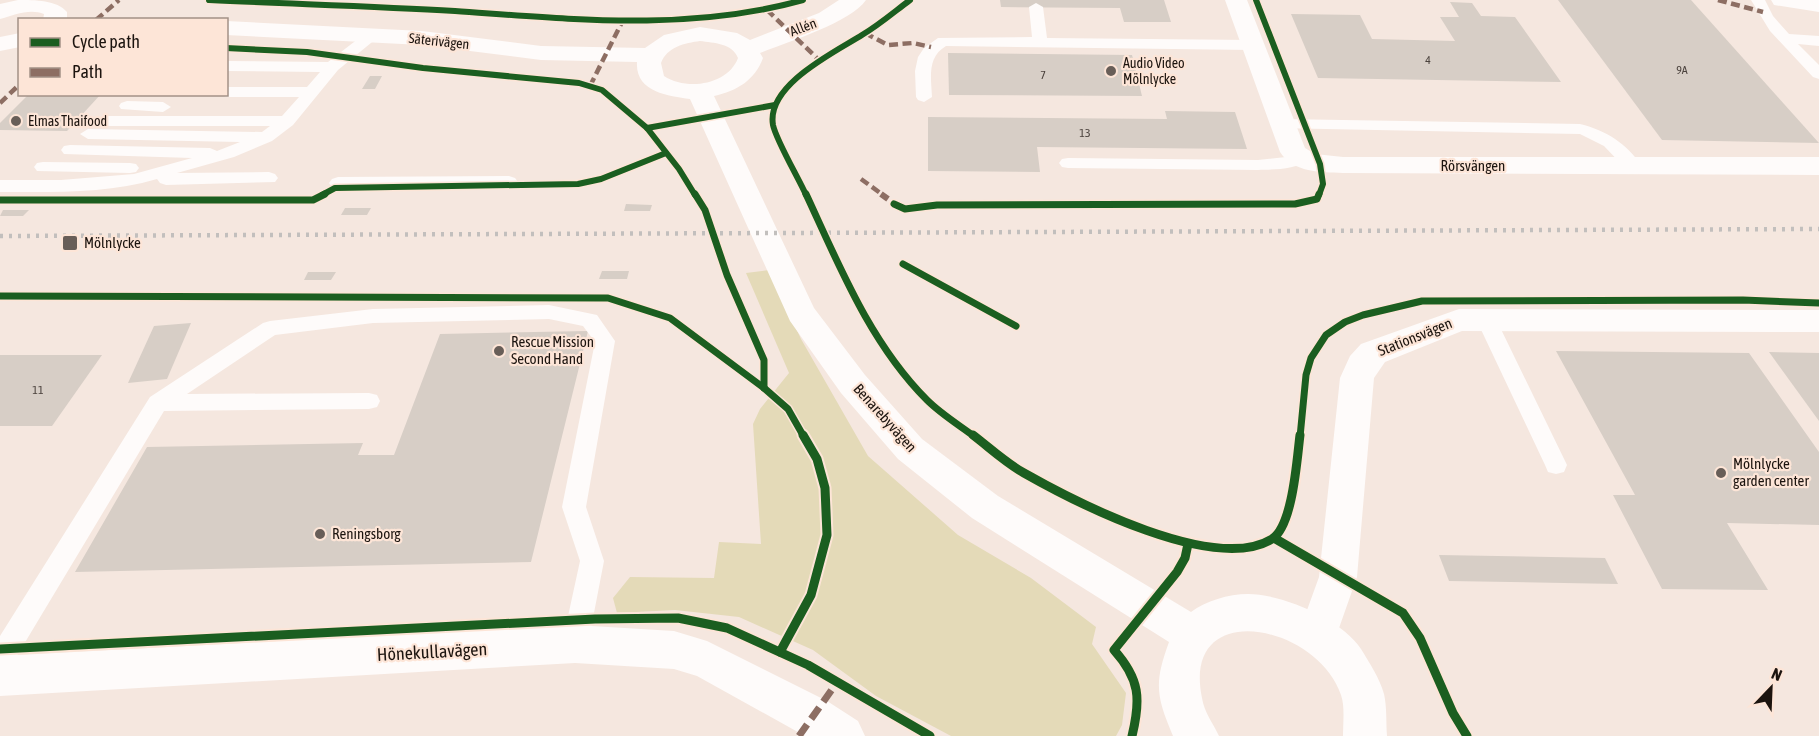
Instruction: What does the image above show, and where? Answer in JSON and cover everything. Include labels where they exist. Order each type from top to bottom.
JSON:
[{"type":"street","name":"Allén","points":[[748,49],[827,18],[855,0]]},
{"type":"street","points":[[1236,0],[1293,152],[1299,158]]},
{"type":"street","points":[[1782,0],[1819,5]]},
{"type":"street","points":[[0,12],[28,6],[46,6],[56,12],[55,18]]},
{"type":"street","name":"Säterivägen","points":[[228,28],[372,35],[541,53],[651,55]]},
{"type":"street","points":[[700,34],[720,35],[737,40],[748,49],[752,57],[750,66],[743,75],[716,89],[699,92],[665,87],[653,80],[648,72],[647,64],[651,55],[671,41],[700,34]]},
{"type":"street","points":[[0,44],[18,40]]},
{"type":"street","name":"Benarebyvägen","points":[[699,92],[801,313],[853,384],[910,449],[985,507],[1194,636]]},
{"type":"street","name":"Rörsvängen","points":[[1299,158],[1308,162],[1343,165],[1819,166]]},
{"type":"street","name":"Stationsvägen","points":[[1318,635],[1338,577],[1356,378],[1362,365],[1373,353],[1416,334],[1459,320],[1819,321]]},
{"type":"street","points":[[1197,736],[1185,716],[1178,681],[1185,648],[1204,625],[1218,618],[1250,611],[1285,617],[1318,635],[1344,660],[1354,675],[1365,707],[1365,736]]},
{"type":"street","name":"Hönekullavägen","points":[[0,676],[575,644],[674,650],[707,660],[812,716],[843,736]]},
{"type":"lane","points":[[1758,0],[1763,12],[1819,74]]},
{"type":"lane","points":[[1036,7],[1040,42]]},
{"type":"lane","points":[[135,180],[179,169],[267,137],[286,121],[327,73],[372,35]]},
{"type":"lane","points":[[1786,39],[1819,41]]},
{"type":"lane","points":[[924,97],[924,56],[931,47],[943,41],[1252,45]]},
{"type":"lane","points":[[228,66],[327,73]]},
{"type":"lane","points":[[228,79],[327,73]]},
{"type":"lane","points":[[228,92],[311,92]]},
{"type":"lane","points":[[127,106],[299,107]]},
{"type":"lane","points":[[106,122],[286,121]]},
{"type":"lane","points":[[1282,124],[1580,129],[1598,133],[1612,142],[1633,166]]},
{"type":"lane","points":[[88,134],[267,137]]},
{"type":"lane","points":[[70,150],[228,153]]},
{"type":"lane","points":[[1068,163],[1258,165],[1289,162],[1299,158]]},
{"type":"lane","points":[[43,167],[179,169]]},
{"type":"lane","points":[[0,186],[61,186],[135,180],[269,178]]},
{"type":"lane","points":[[338,183],[509,182]]},
{"type":"lane","points":[[0,660],[158,403],[270,328],[373,316],[549,312],[590,320],[605,341],[573,507],[592,561],[575,644]]},
{"type":"lane","points":[[1486,319],[1556,465]]},
{"type":"lane","points":[[158,403],[369,401]]},
{"type":"shaded area","points":[[769,270],[801,339],[868,456],[958,535],[1031,578],[1096,627],[1092,644],[1126,693],[1122,725],[1116,736],[951,736],[876,696],[813,650],[739,617],[675,610],[617,613],[613,598],[630,577],[714,578],[719,542],[761,544],[753,424],[760,409],[789,373],[746,273]]},
{"type":"building","points":[[1000,0],[1164,0],[1171,22],[1124,22],[1120,8],[1001,7]]},
{"type":"building","points":[[1558,0],[1691,0],[1819,143],[1662,140]]},
{"type":"building","points":[[1450,2],[1472,3],[1481,16],[1515,17],[1561,82],[1318,78],[1291,14],[1360,15],[1372,39],[1455,41],[1440,17],[1459,17]]},
{"type":"building","points":[[948,53],[1132,55],[1142,96],[949,95]]},
{"type":"building","points":[[370,76],[382,76],[375,89],[362,89]]},
{"type":"building","points":[[27,96],[99,96],[67,131],[0,130],[0,123]]},
{"type":"building","points":[[1165,111],[1235,112],[1247,149],[1037,147],[1040,172],[928,171],[928,117],[1167,119]]},
{"type":"building","points":[[626,204],[652,205],[650,211],[624,211]]},
{"type":"building","points":[[345,208],[371,208],[367,215],[341,215]]},
{"type":"building","points":[[3,210],[29,210],[23,216],[0,216]]},
{"type":"building","points":[[602,271],[629,271],[627,279],[599,279]]},
{"type":"building","points":[[308,272],[336,272],[331,280],[304,280]]},
{"type":"building","points":[[191,323],[167,379],[128,383],[154,326]]},
{"type":"building","points":[[588,331],[531,562],[75,572],[147,447],[363,443],[358,455],[394,455],[440,334]]},
{"type":"building","name":"Mölnlycke garden center","points":[[1556,351],[1749,353],[1819,452],[1819,525],[1727,523],[1768,590],[1662,589],[1613,495],[1635,495]]},
{"type":"building","points":[[1769,352],[1819,353],[1819,421]]},
{"type":"building","points":[[0,355],[102,355],[52,426],[0,426]]},
{"type":"building","points":[[1439,555],[1605,558],[1618,584],[1449,581]]},
{"type":"railway","points":[[0,236],[1819,229]]},
{"type":"marked path","points":[[98,18],[119,0]]},
{"type":"marked path","points":[[1718,0],[1763,12]]},
{"type":"marked path","points":[[767,10],[820,61]]},
{"type":"marked path","points":[[590,86],[622,22]]},
{"type":"marked path","points":[[865,33],[888,45],[917,43],[931,47]]},
{"type":"marked path","points":[[0,103],[18,86]]},
{"type":"marked path","points":[[861,179],[888,199]]},
{"type":"marked path","points":[[799,736],[838,681]]},
{"type":"cycle path","points":[[209,0],[432,10],[622,22],[714,17],[767,10],[803,0]]},
{"type":"cycle path","points":[[910,0],[864,34],[805,71],[780,96],[774,110],[773,125],[860,308],[900,369],[928,401],[1022,472],[1098,511],[1188,544],[1228,549],[1258,544],[1274,538],[1287,516],[1295,481],[1306,375],[1311,358],[1326,335],[1345,322],[1363,315],[1422,301],[1743,300],[1819,303]]},
{"type":"cycle path","points":[[894,204],[905,209],[937,205],[1295,204],[1317,199],[1323,184],[1320,164],[1256,0]]},
{"type":"cycle path","points":[[228,48],[307,52],[423,68],[579,83],[602,90],[647,128],[679,169],[705,210],[727,275],[764,360],[764,388]]},
{"type":"cycle path","points":[[647,128],[775,105]]},
{"type":"cycle path","points":[[0,200],[313,200],[335,188],[578,184],[601,179],[666,153]]},
{"type":"cycle path","points":[[903,264],[1016,326]]},
{"type":"cycle path","points":[[0,296],[608,298],[670,318],[764,388],[788,409],[817,459],[825,488],[827,535],[811,595],[780,652]]},
{"type":"cycle path","points":[[1274,538],[1403,613],[1420,638],[1453,713],[1467,736]]},
{"type":"cycle path","points":[[1132,736],[1137,711],[1137,693],[1130,669],[1114,650],[1177,572],[1185,558],[1188,544]]},
{"type":"cycle path","points":[[0,649],[595,619],[678,618],[716,625],[759,641],[826,675],[930,736]]},
{"type":"place","name":"Audio Video Mölnlycke","points":[[1111,71]]},
{"type":"place","name":"Elmas Thaifood","points":[[16,121]]},
{"type":"place","name":"Mölnlycke","points":[[70,243]]},
{"type":"place","name":"Rescue Mission Second Hand","points":[[499,351]]},
{"type":"place","name":"Mölnlycke garden center","points":[[1721,473]]},
{"type":"place","name":"Reningsborg","points":[[320,534]]}]
